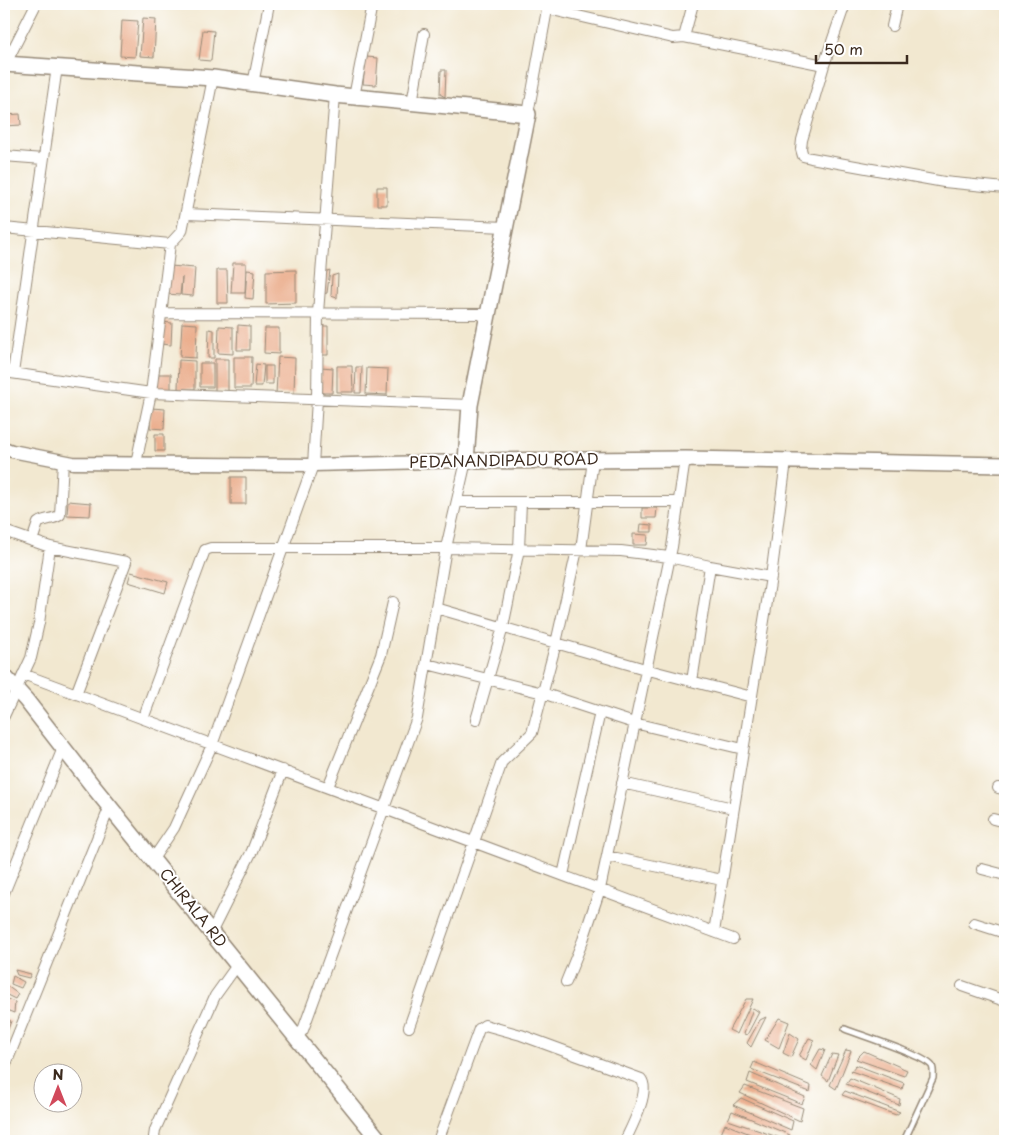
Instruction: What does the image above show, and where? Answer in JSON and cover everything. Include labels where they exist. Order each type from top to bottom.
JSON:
[{"type":"main road","points":[[4,64],[214,78],[335,95],[528,114],[470,405],[466,461]]},
{"type":"main road","name":"PEDANANDIPADU ROAD","points":[[466,461],[685,459],[1005,465]]},
{"type":"main road","name":"CHIRALA RD","points":[[4,676],[26,700],[380,1141]]},
{"type":"street","points":[[4,64],[36,4]]},
{"type":"street","points":[[253,84],[268,4]]},
{"type":"street","points":[[354,97],[372,4]]},
{"type":"street","points":[[684,37],[693,4]]},
{"type":"street","points":[[845,4],[824,65],[802,140],[800,149],[804,156],[944,182],[1005,188]]},
{"type":"street","points":[[892,26],[897,4]]},
{"type":"street","points":[[528,114],[548,6],[673,38],[684,37],[824,65]]},
{"type":"street","points":[[412,103],[424,34]]},
{"type":"street","points":[[57,67],[33,230],[8,372],[151,393],[470,405]]},
{"type":"street","points":[[136,464],[151,393],[170,244],[182,231],[214,78]]},
{"type":"street","points":[[153,859],[174,828],[212,745],[313,466],[317,399],[318,313],[335,95]]},
{"type":"street","points":[[4,156],[43,160]]},
{"type":"street","points":[[186,214],[506,227]]},
{"type":"street","points":[[4,228],[170,244]]},
{"type":"street","points":[[161,313],[488,314]]},
{"type":"street","name":"PEDANANDIPADU ROAD","points":[[4,448],[73,463],[313,466],[466,461]]},
{"type":"street","points":[[566,982],[583,940],[600,889],[670,557],[685,459]]},
{"type":"street","points":[[409,1027],[502,762],[532,733],[544,693],[579,550],[588,502],[593,460]]},
{"type":"street","points":[[32,541],[38,523],[43,520],[57,518],[60,515],[63,461]]},
{"type":"street","points":[[297,1037],[303,1030],[417,718],[446,548],[466,461]]},
{"type":"street","points":[[714,932],[771,577],[786,461]]},
{"type":"street","points":[[457,502],[679,502]]},
{"type":"street","points":[[476,720],[504,627],[519,549],[521,502]]},
{"type":"street","points":[[4,531],[50,547],[126,562],[76,694]]},
{"type":"street","points":[[4,716],[31,658],[39,623],[50,547]]},
{"type":"street","points":[[143,719],[205,550],[211,548],[282,550],[446,548],[621,551],[670,557],[771,577]]},
{"type":"street","points":[[692,681],[710,566]]},
{"type":"street","points":[[328,787],[381,655],[393,602]]},
{"type":"street","points":[[436,608],[646,669],[752,697]]},
{"type":"street","points":[[427,664],[544,693],[634,723],[742,749]]},
{"type":"street","points":[[23,674],[733,939]]},
{"type":"street","points":[[563,875],[600,712]]},
{"type":"street","points":[[4,893],[63,748]]},
{"type":"street","points":[[212,931],[252,851],[283,770]]},
{"type":"street","points":[[622,783],[733,808]]},
{"type":"street","points":[[4,1069],[110,806]]},
{"type":"street","points":[[993,819],[1005,822]]},
{"type":"street","points":[[607,856],[722,880]]},
{"type":"street","points":[[982,869],[1005,875]]},
{"type":"street","points":[[974,923],[1005,933]]},
{"type":"street","points":[[157,1141],[154,1138],[156,1130],[215,996],[238,964]]},
{"type":"street","points":[[962,986],[1005,1001]]},
{"type":"street","points":[[438,1141],[479,1029],[485,1025],[521,1035],[641,1079],[644,1082],[644,1092],[625,1141]]},
{"type":"lane","points":[[845,1029],[915,1056],[931,1065],[934,1071],[933,1078],[904,1141]]},
{"type":"building","points":[[143,18],[156,19],[154,57],[140,56]]},
{"type":"building","points":[[122,20],[138,21],[135,57],[120,56]]},
{"type":"building","points":[[203,30],[214,31],[211,61],[199,60]]},
{"type":"building","points":[[366,57],[378,58],[376,85],[363,84]]},
{"type":"building","points":[[441,70],[446,70],[445,97],[440,94]]},
{"type":"building","points":[[20,114],[21,125],[4,126],[4,115]]},
{"type":"building","points":[[377,187],[387,187],[387,205],[377,205]]},
{"type":"building","points":[[233,263],[246,263],[245,293],[231,293]]},
{"type":"building","points":[[170,266],[195,268],[193,296],[181,295],[182,277],[180,295],[167,294]]},
{"type":"building","points":[[217,270],[227,270],[228,303],[217,303]]},
{"type":"building","points":[[247,270],[255,271],[253,299],[245,298]]},
{"type":"building","points":[[296,270],[296,303],[266,304],[266,271]]},
{"type":"building","points":[[330,270],[327,293],[323,294],[325,272]]},
{"type":"building","points":[[338,274],[337,298],[331,296],[332,276]]},
{"type":"building","points":[[161,322],[172,323],[171,345],[160,344]]},
{"type":"building","points":[[182,323],[197,324],[196,358],[180,357]]},
{"type":"building","points":[[238,325],[250,326],[250,350],[237,350]]},
{"type":"building","points":[[219,326],[233,327],[233,354],[218,353]]},
{"type":"building","points":[[320,326],[328,326],[328,355],[320,355]]},
{"type":"building","points":[[265,328],[279,328],[279,354],[264,353]]},
{"type":"building","points":[[209,329],[214,330],[214,358],[208,358]]},
{"type":"building","points":[[234,357],[252,357],[251,388],[234,388]]},
{"type":"building","points":[[278,357],[295,358],[294,394],[276,394]]},
{"type":"building","points":[[215,359],[228,359],[228,391],[215,391]]},
{"type":"building","points":[[179,360],[195,361],[195,389],[178,389]]},
{"type":"building","points":[[200,363],[213,363],[213,387],[200,387]]},
{"type":"building","points":[[256,364],[264,365],[262,386],[254,386]]},
{"type":"building","points":[[265,366],[273,366],[273,384],[265,384]]},
{"type":"building","points":[[337,366],[352,366],[353,392],[337,392]]},
{"type":"building","points":[[321,367],[333,368],[332,393],[320,393]]},
{"type":"building","points":[[356,367],[362,367],[361,393],[355,393]]},
{"type":"building","points":[[367,368],[388,369],[387,395],[366,394]]},
{"type":"building","points":[[156,374],[171,374],[171,389],[155,388]]},
{"type":"building","points":[[151,408],[165,409],[164,429],[150,428]]},
{"type":"building","points":[[155,434],[164,434],[164,451],[155,451]]},
{"type":"building","points":[[231,477],[246,477],[246,504],[231,504]]},
{"type":"building","points":[[68,501],[91,503],[90,516],[67,515]]},
{"type":"building","points":[[642,508],[657,508],[656,518],[642,518]]},
{"type":"building","points":[[641,524],[652,525],[652,532],[640,532]]},
{"type":"building","points":[[633,534],[648,535],[647,545],[633,545]]},
{"type":"building","points":[[131,572],[168,582],[165,593],[128,582]]},
{"type":"building","points":[[15,970],[31,974],[29,978],[17,975]]},
{"type":"building","points":[[13,976],[24,982],[21,988],[11,984]]},
{"type":"building","points":[[7,986],[18,994],[15,999],[5,994]]},
{"type":"building","points":[[4,998],[15,1002],[14,1013],[4,1009]]},
{"type":"building","points":[[746,999],[753,999],[737,1034],[729,1030]]},
{"type":"building","points":[[753,1008],[759,1012],[747,1035],[744,1034]]},
{"type":"building","points":[[766,1017],[751,1047],[747,1043],[760,1020]]},
{"type":"building","points":[[779,1018],[789,1022],[779,1048],[765,1040]]},
{"type":"building","points":[[5,1019],[11,1021],[5,1037],[4,1035]]},
{"type":"building","points":[[790,1033],[799,1039],[791,1057],[783,1053]]},
{"type":"building","points":[[809,1038],[814,1040],[806,1060],[799,1056]]},
{"type":"building","points":[[820,1049],[825,1050],[817,1070],[811,1065]]},
{"type":"building","points":[[846,1050],[851,1051],[836,1089],[830,1085]]},
{"type":"building","points":[[864,1051],[907,1070],[904,1076],[856,1059]]},
{"type":"building","points":[[832,1054],[838,1055],[828,1081],[822,1076]]},
{"type":"building","points":[[754,1062],[811,1086],[810,1092],[751,1069]]},
{"type":"building","points":[[856,1065],[904,1083],[902,1089],[851,1071]]},
{"type":"building","points":[[750,1073],[805,1097],[802,1104],[747,1082]]},
{"type":"building","points":[[850,1078],[900,1099],[899,1105],[846,1084]]},
{"type":"building","points":[[745,1086],[803,1108],[800,1121],[740,1093]]},
{"type":"building","points":[[845,1091],[900,1112],[896,1115],[842,1095]]},
{"type":"building","points":[[741,1098],[793,1121],[791,1130],[733,1105]]},
{"type":"building","points":[[732,1111],[790,1135],[789,1141],[728,1120]]},
{"type":"building","points":[[725,1124],[768,1141],[744,1141],[721,1134]]}]
